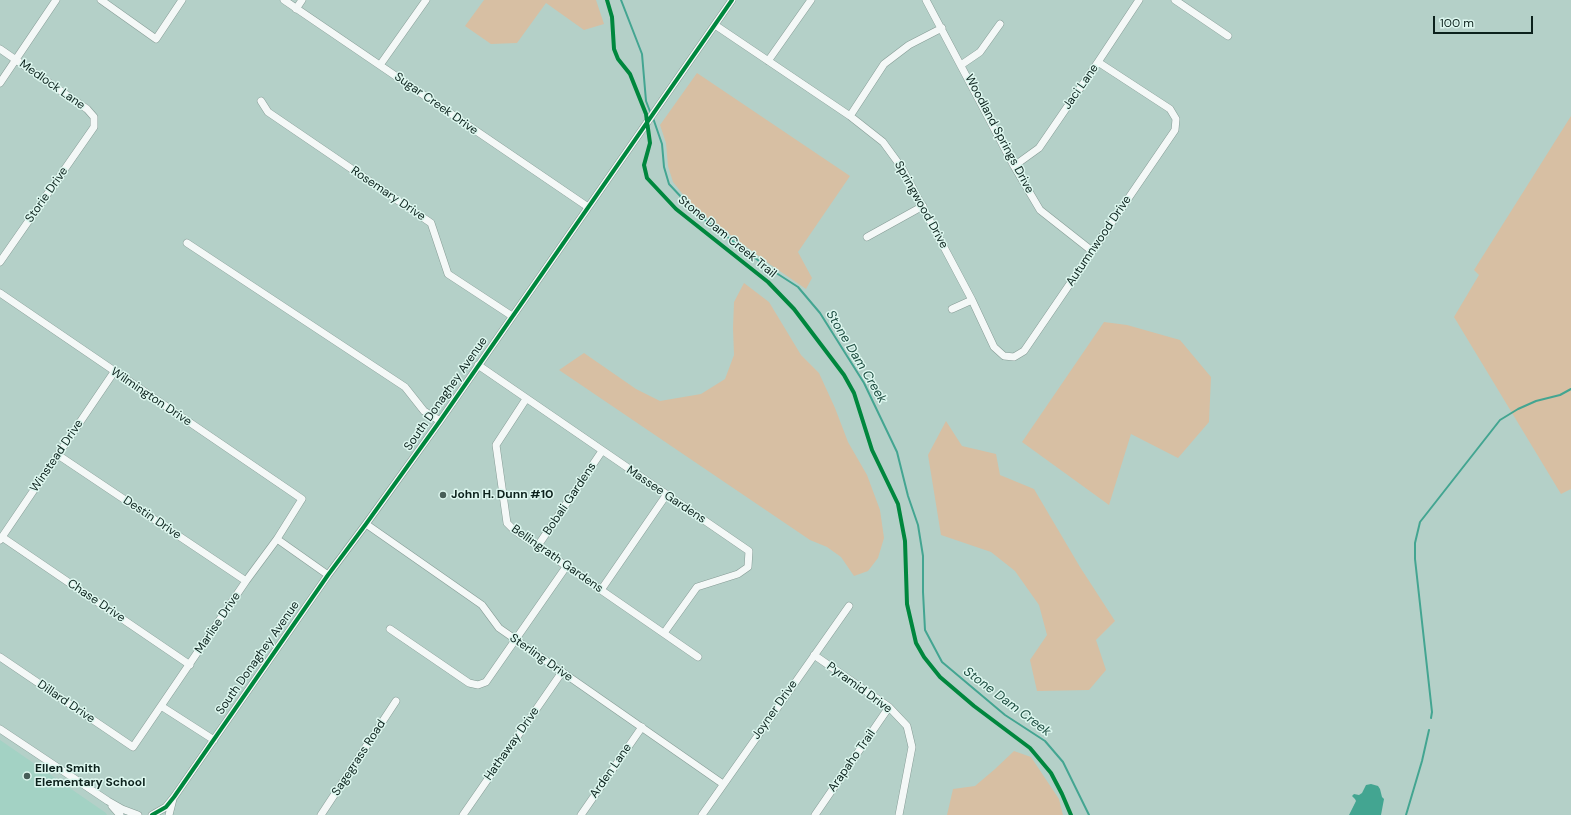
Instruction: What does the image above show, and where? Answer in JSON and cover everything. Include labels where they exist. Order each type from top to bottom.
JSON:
[{"type":"street","points":[[0,83],[56,0]]},
{"type":"street","points":[[101,0],[156,39],[182,0]]},
{"type":"street","name":"Sugar Creek Drive","points":[[284,0],[588,207]]},
{"type":"street","points":[[296,9],[302,0]]},
{"type":"street","points":[[380,65],[426,0]]},
{"type":"street","name":"South Donaghey Avenue","points":[[152,815],[166,807],[174,797],[328,575],[440,421],[732,0]]},
{"type":"street","points":[[768,61],[811,0]]},
{"type":"street","name":"Woodland Springs Drive","points":[[926,0],[962,65],[1014,166],[1040,210],[1092,251]]},
{"type":"street","name":"Jaci Lane","points":[[1014,166],[1038,148],[1139,0]]},
{"type":"street","points":[[1175,0],[1228,36]]},
{"type":"street","points":[[962,65],[980,52],[1000,24]]},
{"type":"street","name":"Springwood Drive","points":[[716,25],[850,116],[883,142],[902,168],[923,206],[972,300],[994,347],[1004,356],[1014,357]]},
{"type":"street","points":[[850,116],[884,64],[909,45],[942,28]]},
{"type":"street","name":"Medlock Lane","points":[[0,49],[87,109],[94,117],[94,127]]},
{"type":"street","name":"Autumnwood Drive","points":[[1014,357],[1024,351],[1175,130],[1176,119],[1170,109],[1098,62]]},
{"type":"street","name":"Rosemary Drive","points":[[261,101],[268,112],[431,223],[448,274],[512,316]]},
{"type":"street","name":"Storie Drive","points":[[0,262],[94,127]]},
{"type":"street","points":[[867,237],[923,206]]},
{"type":"street","points":[[187,243],[405,387],[424,411],[440,421]]},
{"type":"street","name":"Wilmington Drive","points":[[0,293],[302,500]]},
{"type":"street","points":[[952,309],[972,300]]},
{"type":"street","name":"Massee Gardens","points":[[478,365],[749,551],[748,567],[738,574],[697,587],[664,634]]},
{"type":"street","name":"Winstead Drive","points":[[1,539],[114,372]]},
{"type":"street","name":"Bellingrath Gardens","points":[[526,399],[496,445],[507,524],[537,547],[698,656]]},
{"type":"street","name":"Bobali Gardens","points":[[537,547],[602,451]]},
{"type":"street","name":"Destin Drive","points":[[58,455],[246,581]]},
{"type":"street","points":[[601,590],[667,494]]},
{"type":"street","name":"Marlise Drive","points":[[133,747],[246,581],[277,540],[302,500]]},
{"type":"street","name":"Sterling Drive","points":[[366,524],[482,605],[499,628],[723,784]]},
{"type":"street","name":"Chase Drive","points":[[1,539],[190,665]]},
{"type":"street","points":[[277,540],[328,575]]},
{"type":"street","points":[[390,629],[469,683],[478,685],[486,682],[566,567]]},
{"type":"street","name":"Joyner Drive","points":[[702,815],[849,606]]},
{"type":"street","name":"Pyramid Drive","points":[[814,655],[890,707],[907,726],[912,747],[899,815]]},
{"type":"street","name":"Dillard Drive","points":[[0,657],[133,747]]},
{"type":"street","name":"Hathaway Drive","points":[[462,815],[562,672]]},
{"type":"street","name":"Sagegrass Road","points":[[321,815],[396,701]]},
{"type":"street","points":[[161,706],[214,740]]},
{"type":"street","name":"Arapaho Trail","points":[[815,815],[890,707]]},
{"type":"street","name":"Arden Lane","points":[[581,815],[642,727]]},
{"type":"street","points":[[0,729],[108,801],[122,809],[138,815]]},
{"type":"street","name":"South Donaghey Avenue","points":[[169,815],[174,797]]},
{"type":"street","points":[[108,801],[120,815]]},
{"type":"shaded area","points":[[484,0],[596,0],[604,24],[584,30],[546,3],[517,43],[491,44],[465,26]]},
{"type":"shaded area","points":[[697,73],[850,176],[798,252],[812,278],[806,289],[768,263],[701,213],[673,182],[668,166],[666,143],[660,125]]},
{"type":"shaded area","points":[[1571,116],[1571,489],[1561,494],[1454,317],[1479,275],[1474,270]]},
{"type":"shaded area","points":[[744,283],[769,302],[801,355],[819,373],[848,442],[867,475],[880,510],[884,538],[878,558],[868,571],[854,576],[841,557],[827,547],[810,540],[559,370],[584,353],[636,389],[660,401],[701,394],[725,379],[734,355],[734,302]]},
{"type":"shaded area","points":[[1104,322],[1127,325],[1180,340],[1211,377],[1209,422],[1178,458],[1131,434],[1109,505],[1022,442]]},
{"type":"shaded area","points":[[946,421],[962,446],[996,454],[1000,475],[1034,489],[1080,567],[1115,621],[1096,640],[1106,670],[1089,690],[1037,691],[1030,660],[1047,635],[1039,605],[1015,571],[991,552],[941,535],[928,455]]},
{"type":"shaded area","name":"Ellen Smith Elementary School","points":[[0,740],[106,813],[107,815],[0,815]]},
{"type":"shaded area","points":[[1014,751],[1031,757],[1059,799],[1063,815],[947,815],[953,789],[975,786]]},
{"type":"shaded area","points":[[1371,784],[1378,786],[1384,799],[1381,815],[1349,815],[1356,801],[1352,796],[1354,794],[1359,795],[1362,793],[1366,785]]},
{"type":"waterway","name":"Stone Dam Creek","points":[[621,0],[642,54],[646,101],[651,114]]},
{"type":"waterway","name":"Stone Dam Creek","points":[[653,118],[662,144],[664,167],[669,184],[697,214],[767,267],[798,287],[820,313],[864,383],[897,452],[908,496],[918,525],[923,556],[925,630],[942,662],[1005,715],[1045,741],[1063,762],[1089,815]]},
{"type":"waterway","points":[[1431,718],[1432,712],[1415,559],[1415,543],[1420,522],[1500,420],[1518,409],[1536,401],[1560,395],[1571,389]]},
{"type":"waterway","points":[[1406,815],[1422,761],[1429,730]]},
{"type":"cycle path","name":"Stone Dam Creek Trail","points":[[607,0],[612,17],[614,49],[618,59],[630,74],[646,114],[650,143],[644,165],[647,178],[676,209],[768,282],[794,309],[844,375],[854,393],[872,450],[898,504],[905,541],[907,604],[916,643],[924,657],[940,677],[974,706],[1030,748],[1051,773],[1071,815]]},
{"type":"cycle path","points":[[152,815],[166,807],[174,797],[328,575],[440,421],[732,0]]},
{"type":"place","name":"John H. Dunn #10","points":[[443,495]]},
{"type":"place","name":"Ellen Smith Elementary School","points":[[27,776]]}]
